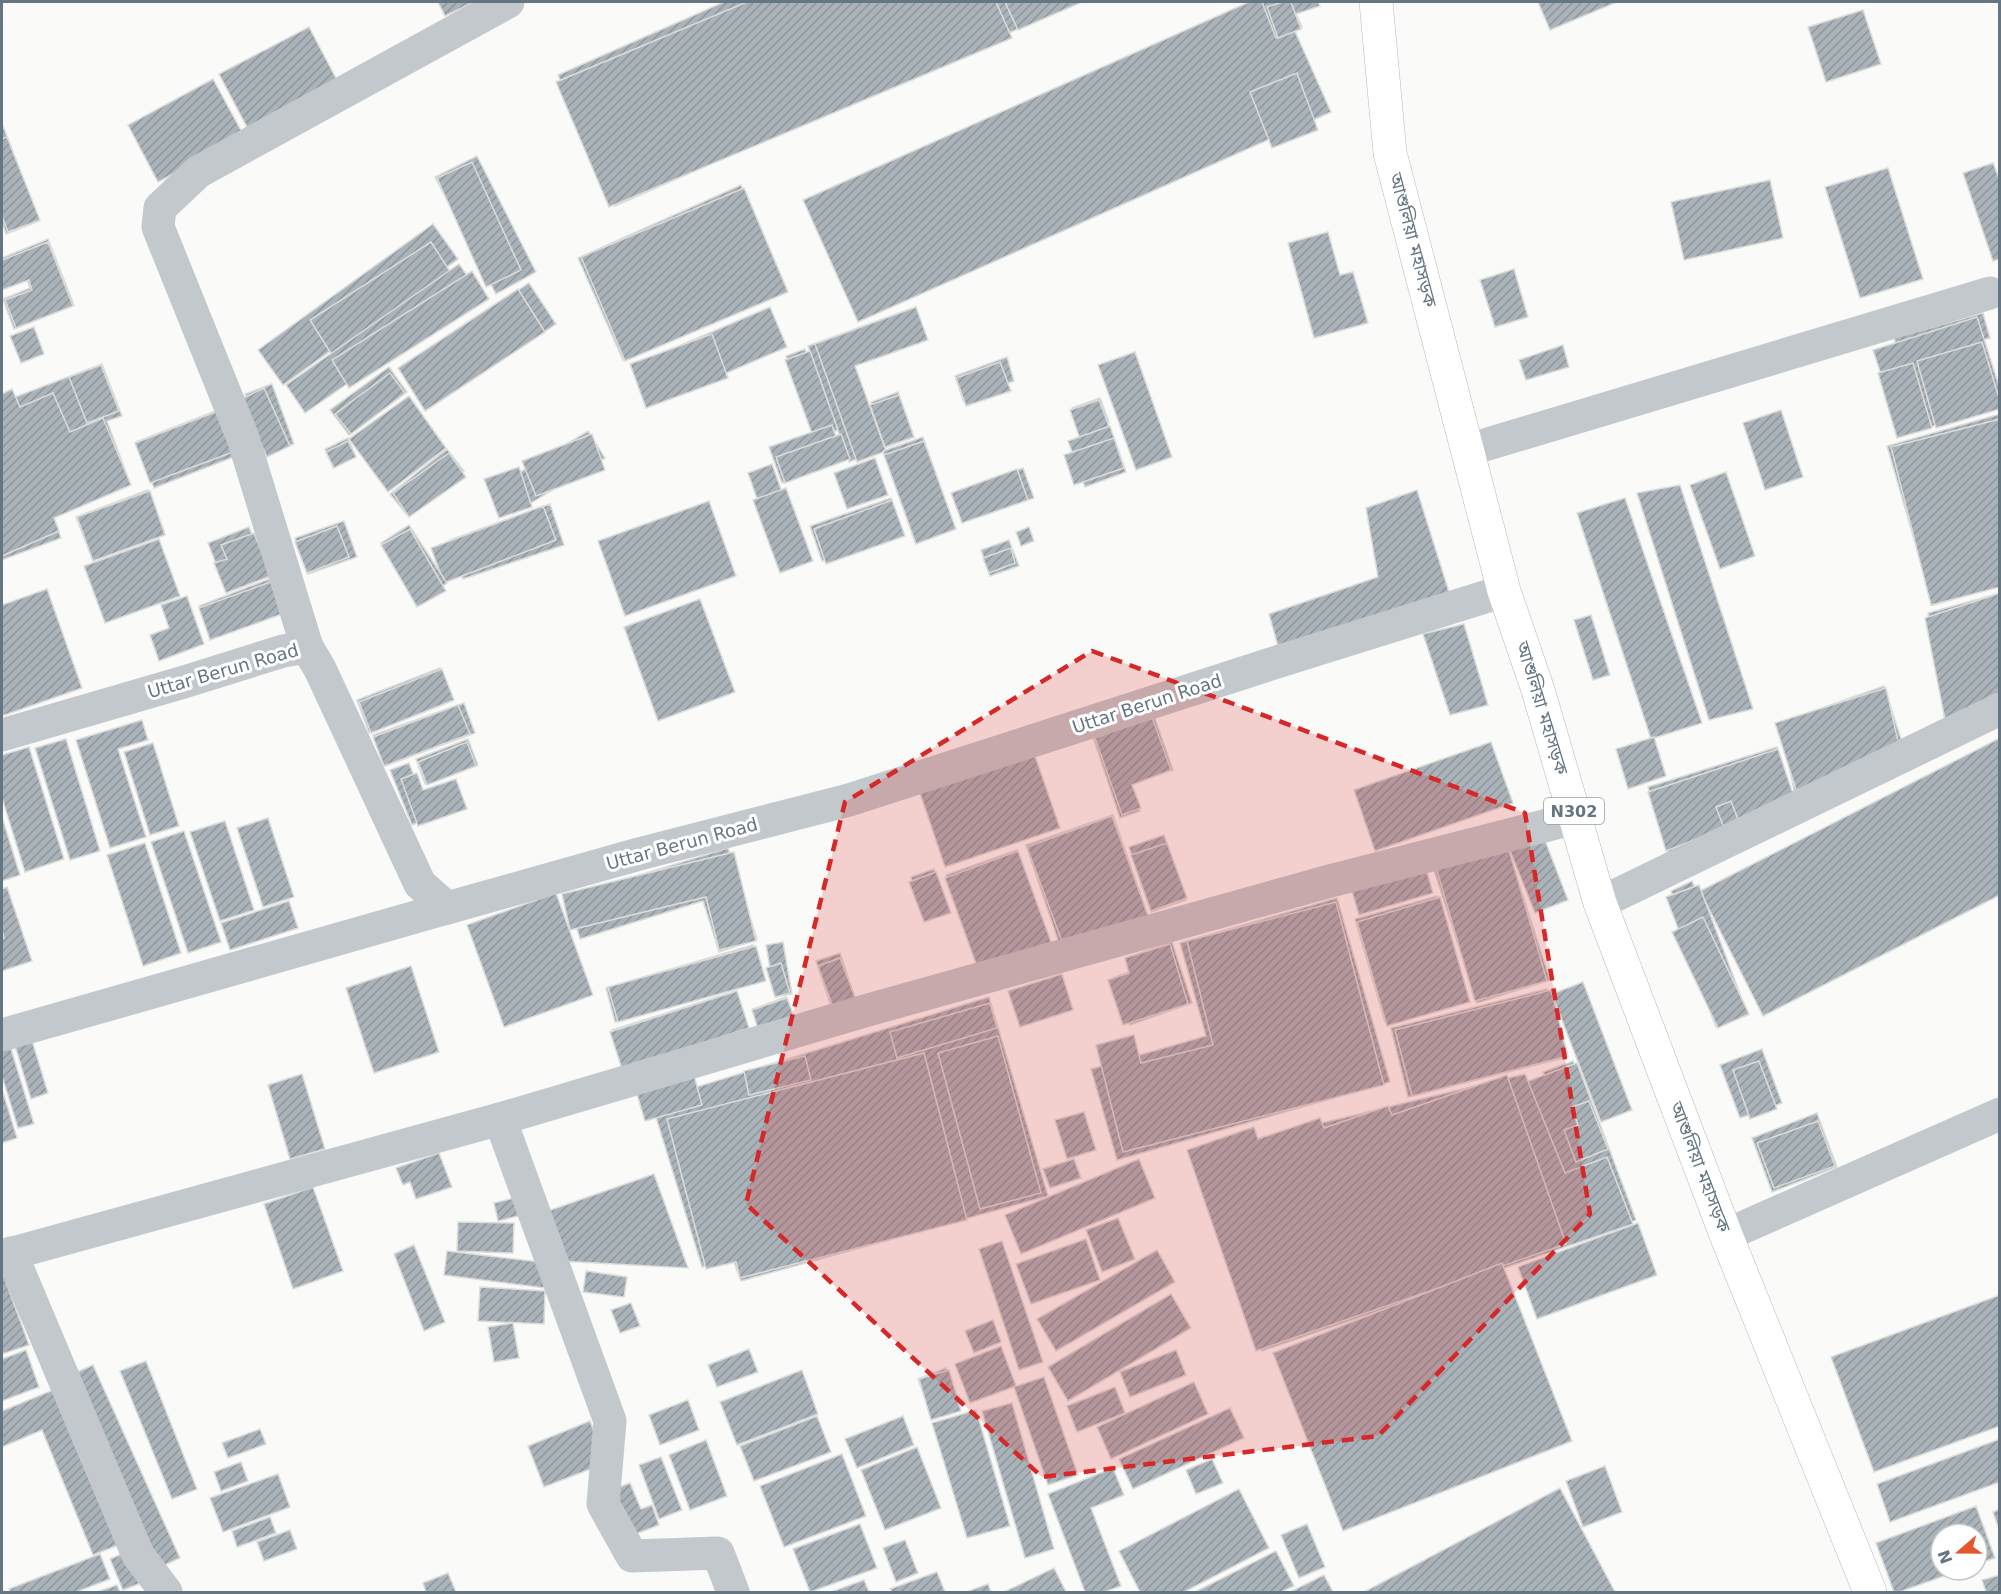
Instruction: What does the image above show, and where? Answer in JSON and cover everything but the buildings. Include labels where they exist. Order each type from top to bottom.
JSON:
[{"type":"highway","name":"আশুলিয়া মহাসড়ক","points":[[1376,2],[1390,153],[1504,591],[1538,690],[1600,903],[1726,1235],[1870,1593]]},
{"type":"street","points":[[307,647],[243,438],[158,227],[160,208],[198,172],[508,2]]},
{"type":"street","points":[[1468,450],[1990,293]]},
{"type":"street","name":"Uttar Berun Road","points":[[2,735],[283,651],[307,647],[320,669],[420,884],[447,908],[639,854],[849,800],[1504,591]]},
{"type":"street","points":[[1600,903],[2000,709]]},
{"type":"street","points":[[166,1593],[138,1555],[6,1255],[500,1119],[868,1010],[1330,881],[1575,818]]},
{"type":"street","points":[[2,1035],[447,908]]},
{"type":"street","points":[[1726,1235],[2000,1114]]},
{"type":"street","points":[[500,1119],[610,1421],[603,1504],[632,1556],[718,1553],[733,1593]]},
{"type":"highlighted area","points":[[1092,651],[1525,813],[1590,1214],[1378,1436],[1042,1477],[746,1204],[845,802]]}]
